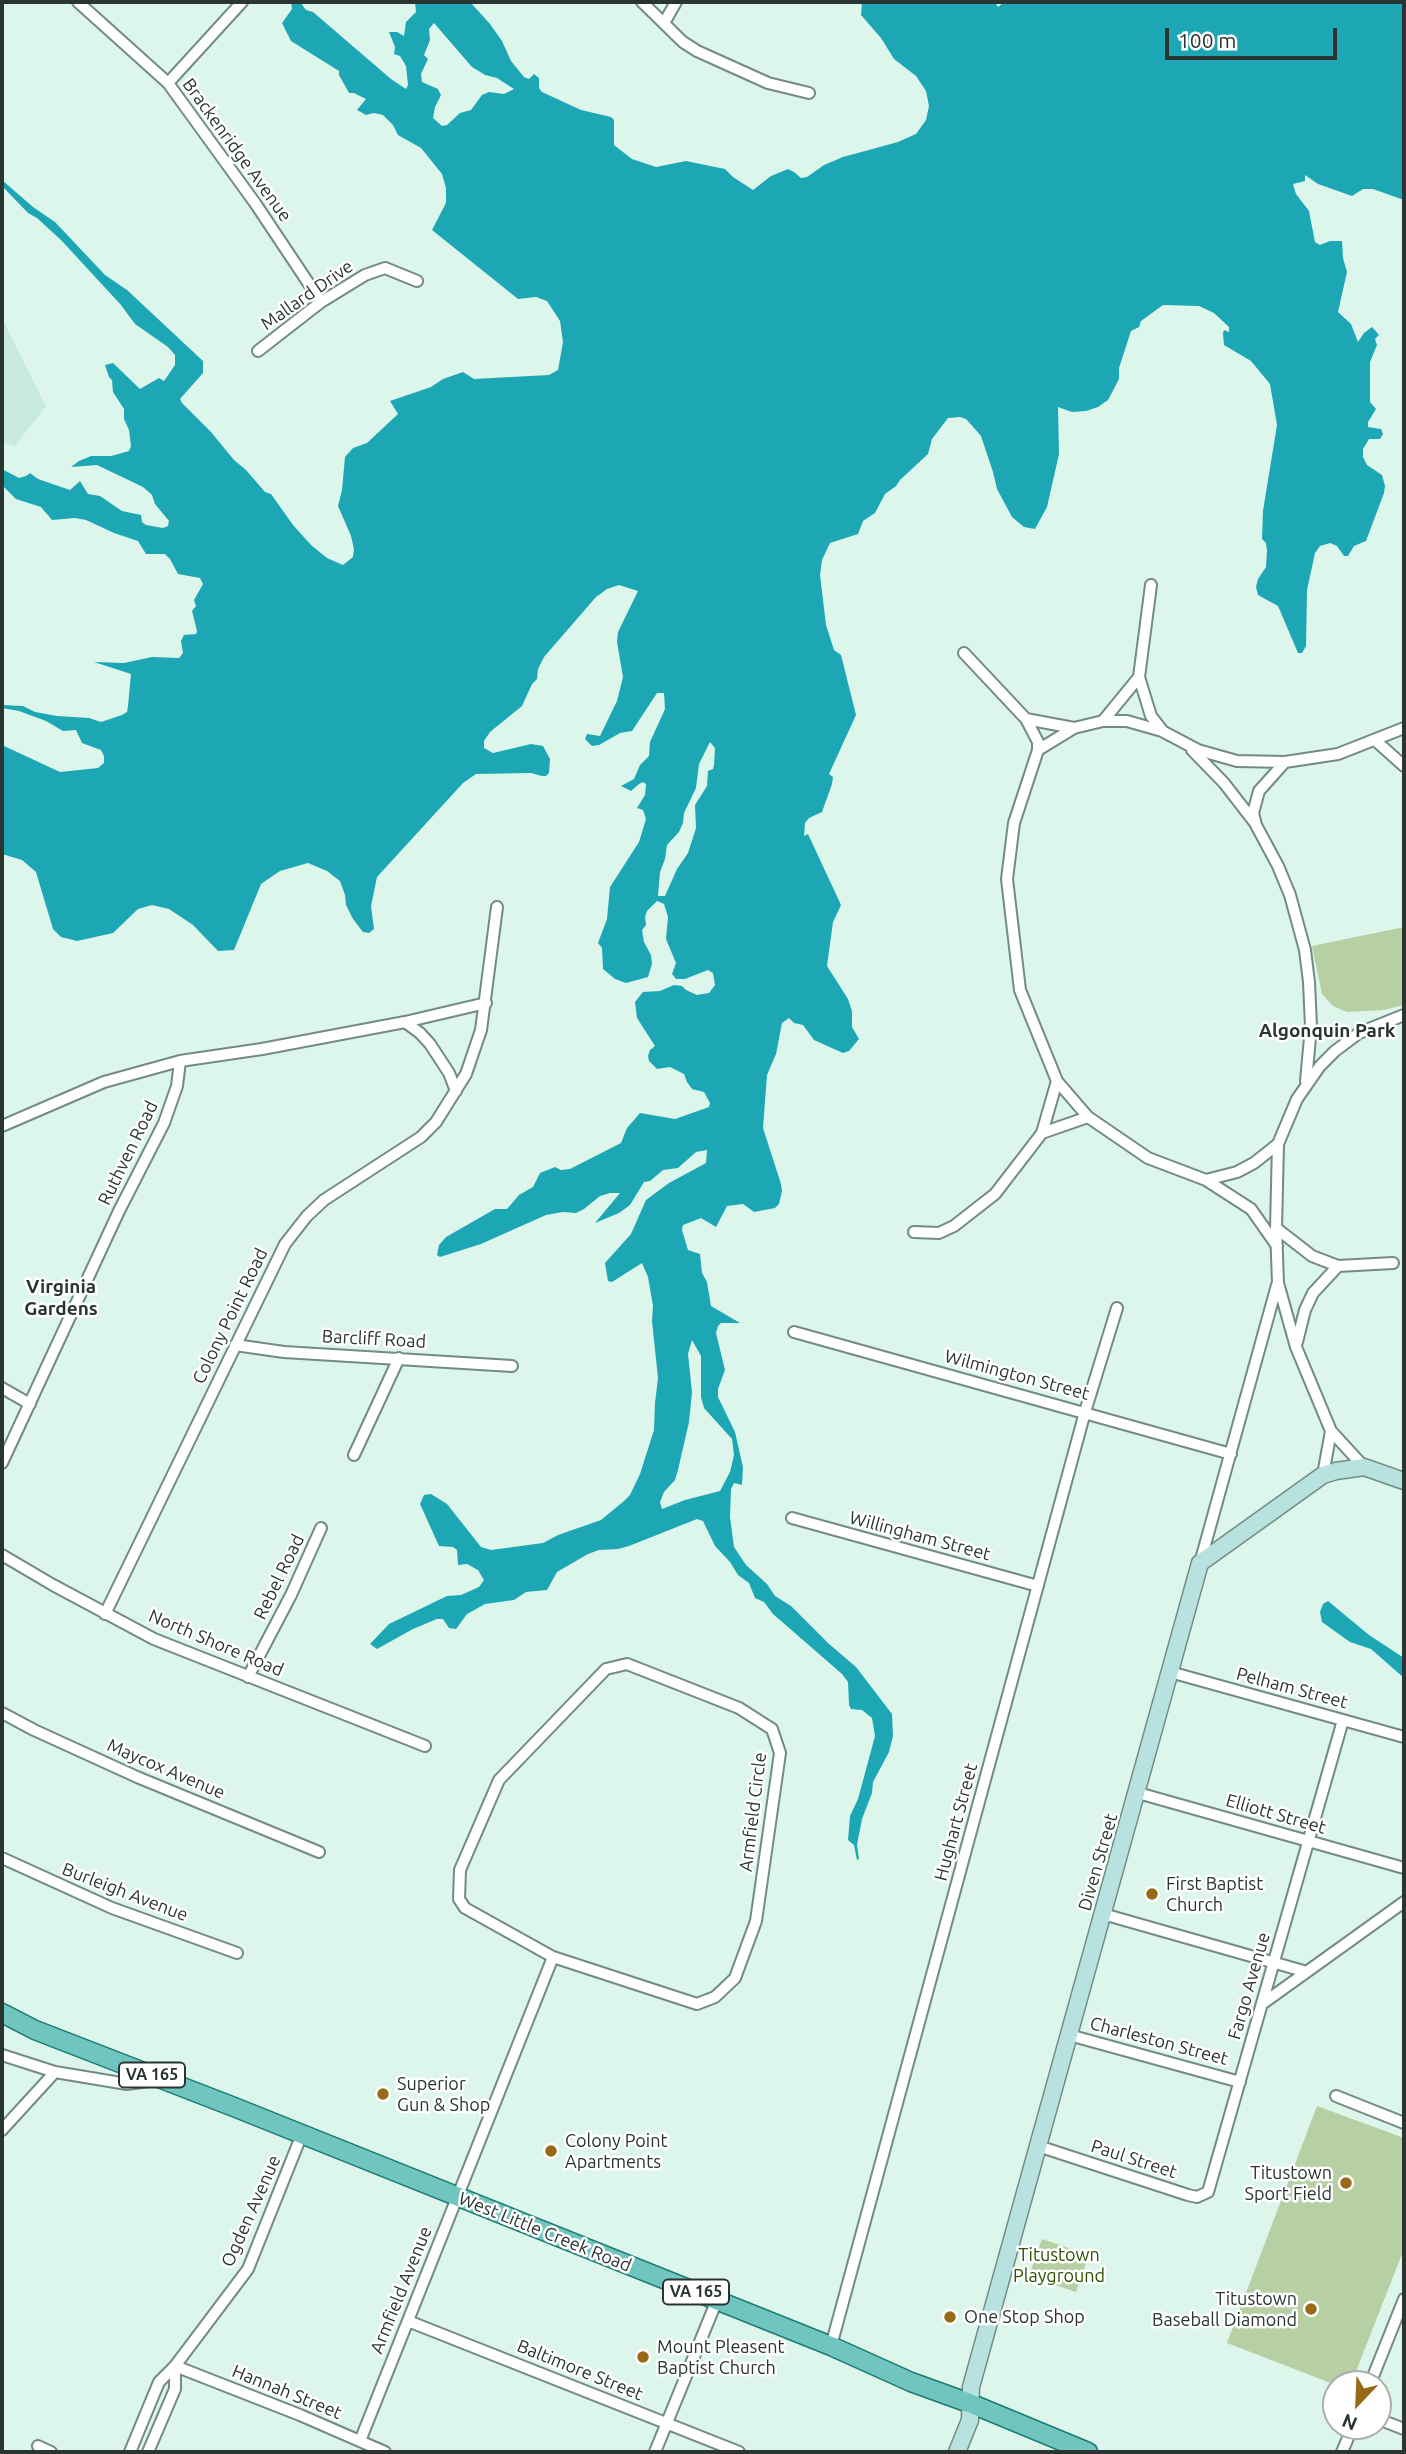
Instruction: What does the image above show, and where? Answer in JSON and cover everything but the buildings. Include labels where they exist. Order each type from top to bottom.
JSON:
[{"type":"main road","name":"West Little Creek Road","points":[[2,2014],[35,2030],[717,2300],[911,2382],[1088,2452]]},
{"type":"street","name":"Brackenridge Avenue","points":[[78,2],[168,83],[255,203],[321,302]]},
{"type":"street","points":[[168,83],[242,2]]},
{"type":"street","points":[[642,2],[683,42],[716,61],[768,83],[809,93]]},
{"type":"street","points":[[664,23],[676,2]]},
{"type":"street","name":"Mallard Drive","points":[[258,351],[321,302],[365,275],[385,268],[417,281]]},
{"type":"street","points":[[1151,585],[1139,677],[1151,716],[1163,731]]},
{"type":"street","points":[[964,653],[1026,719],[1038,742],[1038,750],[1014,823],[1007,879],[1020,990],[1058,1081],[1088,1117],[1148,1158],[1206,1180],[1251,1209],[1277,1246]]},
{"type":"street","points":[[1103,720],[1139,677]]},
{"type":"street","points":[[1026,719],[1074,728]]},
{"type":"street","points":[[1038,750],[1074,728],[1103,720],[1127,721],[1163,731],[1198,750],[1237,761],[1285,762],[1338,754],[1404,728]]},
{"type":"street","points":[[1376,741],[1404,766]]},
{"type":"street","points":[[1183,743],[1224,783],[1256,825],[1290,895],[1305,950],[1309,982],[1311,1027],[1306,1084]]},
{"type":"street","points":[[1256,825],[1253,813],[1259,791],[1285,762]]},
{"type":"street","name":"Colony Point Road","points":[[105,1614],[140,1547],[278,1256],[301,1222],[324,1200],[421,1137],[436,1122],[456,1091],[474,1054],[486,1003],[497,907]]},
{"type":"street","points":[[2,1126],[104,1082],[180,1061],[262,1049],[405,1022],[486,1003]]},
{"type":"street","points":[[1364,1467],[1331,1431],[1296,1347],[1278,1283],[1278,1144],[1306,1084],[1335,1051],[1359,1033],[1404,1015]]},
{"type":"street","points":[[405,1022],[430,1044],[449,1073],[456,1091]]},
{"type":"street","name":"Ruthven Road","points":[[2,1463],[119,1211],[164,1123],[177,1086],[180,1061]]},
{"type":"street","points":[[914,1232],[939,1233],[954,1226],[995,1194],[1042,1133],[1058,1081]]},
{"type":"street","points":[[1042,1133],[1088,1117]]},
{"type":"street","points":[[1206,1180],[1237,1172],[1254,1163],[1278,1144]]},
{"type":"street","points":[[1276,1228],[1312,1256],[1338,1266],[1393,1263]]},
{"type":"street","points":[[1296,1347],[1302,1319],[1313,1293],[1338,1266]]},
{"type":"street","name":"Diven Street","points":[[957,2452],[970,2420],[971,2387],[1278,1283]]},
{"type":"street","name":"Hughart Street","points":[[831,2346],[1085,1412],[1117,1308]]},
{"type":"street","name":"Wilmington Street","points":[[794,1332],[1231,1454]]},
{"type":"street","name":"Barcliff Road","points":[[235,1345],[284,1352],[512,1366]]},
{"type":"street","points":[[354,1455],[399,1358]]},
{"type":"street","points":[[2,1388],[30,1404]]},
{"type":"street","points":[[1323,1475],[1331,1431]]},
{"type":"street","points":[[1200,1563],[1323,1475],[1364,1467],[1404,1481]]},
{"type":"street","name":"Willingham Street","points":[[792,1518],[1038,1586]]},
{"type":"street","name":"Rebel Road","points":[[248,1677],[291,1595],[321,1528]]},
{"type":"street","name":"North Shore Road","points":[[2,1555],[154,1639],[425,1746]]},
{"type":"street","name":"Armfield Circle","points":[[627,1664],[739,1708],[772,1729],[780,1753],[756,1921],[734,1978],[715,1997],[697,2004],[553,1957],[465,1908],[460,1899],[460,1870],[499,1780],[606,1669],[627,1664]]},
{"type":"street","name":"Pelham Street","points":[[1170,1672],[1404,1737]]},
{"type":"street","name":"Maycox Avenue","points":[[2,1713],[137,1777],[319,1852]]},
{"type":"street","name":"Fargo Avenue","points":[[1212,2181],[1343,1720]]},
{"type":"street","name":"Elliott Street","points":[[1138,1793],[1404,1868]]},
{"type":"street","name":"Burleigh Avenue","points":[[2,1858],[112,1908],[237,1953]]},
{"type":"street","points":[[1262,2004],[1404,1902]]},
{"type":"street","points":[[1103,1914],[1307,1972]]},
{"type":"street","name":"Armfield Avenue","points":[[360,2441],[553,1957]]},
{"type":"street","name":"Charleston Street","points":[[1069,2035],[1241,2082]]},
{"type":"street","points":[[2,2055],[55,2072],[127,2084],[163,2079]]},
{"type":"street","points":[[2,2130],[55,2072]]},
{"type":"street","points":[[1336,2096],[1404,2123]]},
{"type":"street","name":"Ogden Avenue","points":[[130,2452],[159,2382],[175,2366],[248,2269],[302,2134]]},
{"type":"street","name":"Paul Street","points":[[1038,2146],[1197,2197],[1208,2192],[1212,2181]]},
{"type":"street","points":[[1376,2370],[1404,2299]]},
{"type":"street","points":[[655,2452],[717,2300]]},
{"type":"street","name":"Baltimore Street","points":[[408,2321],[739,2452]]},
{"type":"street","points":[[148,2452],[176,2389],[175,2366]]},
{"type":"street","name":"Hannah Street","points":[[175,2366],[385,2452]]},
{"type":"street","points":[[38,2446],[51,2452]]},
{"type":"shaded area","points":[[2,318],[46,406],[15,446],[2,442]]},
{"type":"green space","name":"Algonquin Park","points":[[1404,927],[1404,1005],[1384,1010],[1347,1012],[1333,1006],[1322,994],[1312,946]]},
{"type":"green space","points":[[1317,2106],[1404,2138],[1404,2249],[1356,2370],[1322,2370],[1322,2380],[1227,2343]]},
{"type":"green space","name":"Titustown Playground","points":[[1042,2239],[1089,2255],[1076,2292],[1029,2276]]},
{"type":"water","points":[[291,2],[300,2],[306,10],[313,12],[406,89],[406,66],[400,56],[394,54],[395,47],[389,32],[404,36],[406,22],[416,12],[415,2],[470,2],[490,24],[511,61],[524,77],[529,79],[534,74],[539,78],[542,92],[581,110],[611,117],[614,120],[614,145],[632,159],[656,167],[686,161],[725,169],[753,190],[771,176],[788,169],[801,178],[807,177],[824,165],[843,157],[898,142],[916,134],[926,120],[929,106],[926,91],[916,76],[894,59],[881,38],[861,15],[862,2],[995,2],[998,7],[1004,2],[1404,2],[1404,200],[1373,189],[1363,189],[1352,196],[1318,184],[1305,175],[1305,181],[1293,184],[1296,194],[1309,211],[1315,242],[1320,245],[1330,241],[1342,241],[1347,272],[1338,312],[1351,324],[1358,342],[1372,327],[1379,335],[1375,339],[1377,345],[1370,362],[1370,402],[1376,409],[1368,427],[1381,429],[1383,434],[1380,439],[1369,439],[1363,449],[1363,457],[1367,465],[1382,475],[1385,486],[1366,541],[1354,546],[1348,556],[1344,556],[1337,546],[1330,543],[1320,546],[1315,553],[1307,590],[1306,646],[1302,653],[1298,653],[1278,606],[1258,595],[1256,587],[1266,567],[1266,543],[1262,539],[1263,511],[1277,425],[1270,384],[1251,361],[1224,345],[1223,333],[1224,330],[1229,332],[1229,327],[1214,313],[1199,306],[1163,305],[1131,331],[1119,368],[1119,379],[1108,400],[1086,411],[1072,412],[1058,407],[1059,454],[1047,507],[1035,529],[1024,527],[1012,517],[997,489],[981,436],[966,419],[948,418],[932,439],[928,454],[885,494],[875,513],[863,521],[858,534],[830,543],[822,560],[820,575],[826,625],[834,650],[841,655],[856,715],[829,774],[833,777],[832,784],[822,812],[805,823],[804,836],[808,834],[841,905],[833,922],[827,966],[848,999],[852,1011],[852,1027],[859,1039],[849,1051],[843,1053],[814,1040],[803,1025],[794,1023],[789,1018],[782,1023],[776,1054],[767,1075],[763,1128],[781,1184],[779,1204],[775,1208],[754,1212],[743,1204],[727,1206],[716,1227],[701,1218],[683,1225],[682,1230],[688,1250],[700,1254],[711,1306],[740,1323],[721,1323],[716,1333],[725,1370],[718,1397],[735,1432],[743,1467],[742,1485],[734,1483],[731,1489],[730,1517],[734,1547],[746,1565],[767,1584],[775,1596],[791,1606],[856,1667],[892,1714],[893,1736],[889,1752],[873,1782],[872,1793],[862,1819],[857,1860],[854,1845],[848,1840],[850,1816],[858,1799],[875,1736],[872,1718],[862,1710],[851,1709],[848,1682],[842,1674],[773,1614],[764,1602],[755,1598],[749,1583],[738,1575],[715,1546],[703,1521],[697,1519],[629,1546],[588,1554],[557,1572],[547,1590],[526,1592],[514,1600],[485,1604],[467,1614],[456,1629],[449,1628],[443,1619],[437,1619],[377,1649],[370,1644],[389,1624],[447,1596],[461,1595],[479,1587],[484,1580],[478,1570],[467,1564],[458,1565],[457,1550],[439,1546],[420,1504],[424,1495],[431,1494],[447,1504],[481,1547],[491,1550],[543,1543],[601,1520],[630,1495],[640,1474],[654,1430],[658,1378],[653,1306],[648,1277],[642,1263],[612,1282],[608,1281],[605,1263],[631,1234],[646,1200],[669,1183],[706,1163],[707,1150],[696,1152],[678,1168],[663,1170],[650,1181],[644,1182],[630,1205],[595,1223],[620,1193],[600,1196],[576,1213],[546,1215],[481,1244],[440,1257],[437,1255],[439,1245],[446,1237],[495,1209],[507,1209],[519,1195],[533,1187],[540,1173],[555,1167],[561,1170],[570,1169],[621,1143],[627,1128],[640,1113],[675,1119],[709,1107],[710,1103],[704,1092],[692,1089],[684,1074],[670,1067],[657,1069],[649,1061],[650,1050],[655,1046],[637,1018],[635,1002],[643,992],[660,991],[674,985],[682,986],[697,995],[709,993],[715,985],[713,973],[708,970],[685,979],[676,979],[672,974],[676,963],[666,939],[668,917],[664,904],[657,901],[647,911],[646,925],[642,930],[644,942],[651,955],[652,964],[648,977],[626,983],[615,979],[603,969],[602,948],[598,943],[607,919],[610,887],[639,842],[646,819],[643,810],[637,808],[645,795],[646,784],[643,782],[631,791],[621,786],[634,779],[640,765],[649,756],[650,742],[665,709],[664,693],[657,693],[632,731],[620,733],[599,745],[592,746],[585,739],[587,734],[600,736],[617,701],[623,677],[618,632],[638,591],[619,585],[596,597],[544,657],[537,679],[522,706],[490,732],[484,741],[484,748],[493,753],[531,744],[543,746],[550,759],[549,773],[546,776],[531,773],[476,774],[463,783],[377,877],[371,906],[374,929],[369,933],[363,932],[353,919],[340,881],[327,871],[308,863],[280,871],[261,884],[234,950],[218,951],[193,925],[169,909],[152,905],[138,909],[113,933],[77,941],[61,937],[53,929],[36,872],[22,860],[2,854],[2,745],[60,772],[98,768],[104,763],[104,756],[101,750],[82,743],[76,730],[63,731],[46,721],[2,708],[2,705],[23,706],[35,712],[89,718],[101,722],[127,712],[131,674],[94,662],[124,663],[152,657],[179,658],[183,653],[181,641],[184,635],[196,634],[197,631],[192,611],[196,606],[194,600],[203,584],[200,578],[178,574],[165,554],[146,554],[138,541],[86,520],[52,520],[41,507],[16,499],[2,485],[2,469],[19,478],[30,473],[38,479],[70,490],[80,481],[88,494],[100,496],[122,511],[141,515],[142,522],[146,525],[163,528],[168,526],[169,521],[155,504],[152,495],[143,487],[97,465],[71,467],[91,456],[111,456],[129,451],[131,446],[124,409],[113,392],[112,380],[105,365],[113,363],[140,389],[159,378],[164,381],[175,365],[175,355],[135,324],[61,240],[28,213],[2,186],[2,180],[55,222],[105,275],[127,290],[203,361],[203,373],[180,399],[182,403],[265,492],[271,494],[311,545],[327,558],[343,565],[353,557],[354,549],[338,506],[345,457],[353,448],[367,443],[398,414],[390,401],[431,387],[443,379],[463,372],[474,379],[549,375],[558,370],[563,342],[560,321],[547,301],[536,297],[518,299],[432,230],[446,203],[442,174],[421,148],[398,135],[383,115],[366,115],[357,110],[366,99],[349,93],[339,71],[291,41],[282,23],[292,9]],"holes":[[[434,23],[472,67],[514,89],[504,94],[489,92],[482,95],[471,110],[460,113],[447,125],[442,126],[433,118],[441,95],[438,89],[422,82],[421,74],[428,59],[424,55],[430,40],[429,29]],[[710,742],[715,748],[714,765],[713,769],[708,771],[707,786],[695,805],[696,828],[688,853],[677,869],[665,896],[658,896],[660,872],[667,845],[683,823],[684,813],[696,788],[699,764]],[[692,1340],[701,1356],[701,1397],[704,1408],[732,1439],[734,1455],[730,1472],[720,1491],[662,1509],[660,1502],[664,1492],[675,1480],[689,1422],[692,1392],[688,1354]]]},
{"type":"water","points":[[1328,1601],[1369,1635],[1404,1658],[1404,1678],[1371,1649],[1350,1642],[1322,1622],[1320,1612],[1323,1604]]},
{"type":"place","name":"First Baptist Church","points":[[1152,1894]]},
{"type":"place","name":"Superior Gun & Shop","points":[[383,2094]]},
{"type":"place","name":"Colony Point Apartments","points":[[551,2151]]},
{"type":"place","name":"Titustown Sport Field","points":[[1346,2183]]},
{"type":"place","name":"Titustown Baseball Diamond","points":[[1311,2309]]},
{"type":"place","name":"One Stop Shop","points":[[950,2317]]},
{"type":"place","name":"Mount Pleasent Baptist Church","points":[[643,2357]]},
{"type":"district","name":"Algonquin Park","points":[[1327,1031]]},
{"type":"district","name":"Virginia Gardens","points":[[61,1298]]}]
